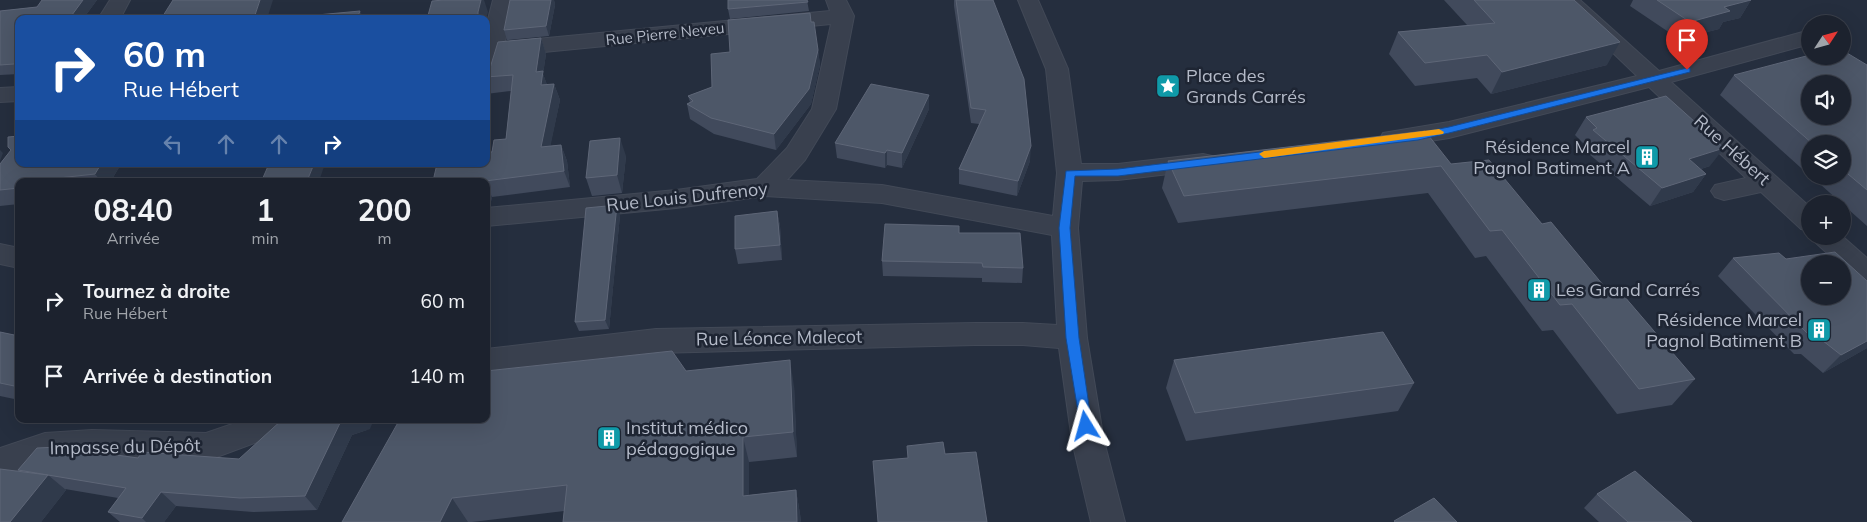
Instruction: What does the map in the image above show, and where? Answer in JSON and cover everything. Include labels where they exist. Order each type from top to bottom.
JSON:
[{"type":"street","points":[[111,15],[120,0]]},
{"type":"street","points":[[490,51],[503,0]]},
{"type":"street","points":[[1028,0],[1057,69],[1070,173],[1065,228],[1072,338],[1088,441],[1108,522]]},
{"type":"street","name":"Rue Hébert","points":[[1568,0],[1801,214]]},
{"type":"street","points":[[765,187],[796,154],[824,109],[840,8]]},
{"type":"street","name":"Rue Pierre Neveu","points":[[490,51],[840,8]]},
{"type":"street","points":[[1368,142],[1449,130],[1654,79],[1801,39]]},
{"type":"street","points":[[0,95],[15,94]]},
{"type":"street","points":[[1070,173],[1118,172],[1220,160]]},
{"type":"street","points":[[1724,191],[1767,182]]},
{"type":"street","name":"Rue Louis Dufrenoy","points":[[490,217],[676,199],[765,187],[882,194],[1065,228]]},
{"type":"street","points":[[1836,245],[1867,274]]},
{"type":"street","points":[[0,254],[15,257]]},
{"type":"street","name":"Rue Léonce Malecot","points":[[490,361],[663,341],[976,334],[1023,334],[1072,338]]},
{"type":"street","name":"Impasse du Dépôt","points":[[0,462],[45,447],[83,444],[206,447],[269,423]]},
{"type":"building","points":[[42,0],[83,0],[72,15],[15,15],[15,63],[0,65],[0,11],[37,7]]},
{"type":"building","points":[[173,0],[260,0],[255,15],[164,15]]},
{"type":"building","points":[[481,0],[478,15],[428,15],[432,1]]},
{"type":"building","points":[[510,0],[551,0],[546,26],[504,30]]},
{"type":"building","points":[[728,0],[807,0],[808,2],[728,9]]},
{"type":"building","points":[[956,0],[993,0],[1024,79],[1031,146],[1018,181],[959,169],[986,110],[971,108]]},
{"type":"building","points":[[1474,0],[1574,0],[1620,42],[1502,72],[1487,55],[1425,63],[1398,32],[1495,23]]},
{"type":"building","points":[[1657,0],[1751,0],[1724,7],[1730,11],[1690,22]]},
{"type":"building","points":[[360,11],[358,15],[317,15]]},
{"type":"building","points":[[810,13],[811,22],[814,22],[818,50],[809,89],[774,134],[711,118],[687,104],[693,101],[688,96],[712,87],[711,54],[730,52],[728,20]]},
{"type":"building","points":[[541,38],[536,72],[543,71],[541,85],[554,84],[541,147],[561,145],[564,171],[490,180],[490,178],[434,178],[436,167],[490,167],[490,152],[492,152],[494,140],[506,139],[513,75],[490,77],[490,68],[498,42]]},
{"type":"building","points":[[1851,55],[1867,65],[1867,190],[1851,177],[1851,135],[1803,135],[1734,75],[1801,57],[1801,65],[1851,65]]},
{"type":"building","points":[[871,84],[929,95],[902,153],[887,150],[885,153],[835,143]]},
{"type":"building","name":"Résidence Marcel Pagnol Batiment A","points":[[1666,96],[1724,148],[1689,159],[1706,174],[1662,188],[1593,130],[1597,128],[1586,117]]},
{"type":"building","points":[[1425,131],[1451,164],[1489,160],[1542,224],[1551,222],[1613,297],[1624,296],[1695,379],[1639,389],[1572,304],[1560,305],[1502,230],[1490,231],[1441,166],[1184,196],[1168,161]]},
{"type":"building","points":[[15,136],[15,167],[99,167],[95,174],[58,178],[15,178],[15,188],[0,190],[0,164],[11,150],[8,147],[8,137]]},
{"type":"building","points":[[620,138],[617,175],[586,178],[590,141]]},
{"type":"building","points":[[268,167],[313,167],[308,178],[263,178]]},
{"type":"building","points":[[617,205],[605,320],[575,322],[586,208]]},
{"type":"building","points":[[777,211],[780,245],[735,249],[735,216]]},
{"type":"building","points":[[885,224],[959,226],[959,233],[1020,233],[1023,268],[983,267],[982,263],[882,261]]},
{"type":"building","points":[[1835,252],[1838,255],[1814,255]]},
{"type":"building","points":[[1779,253],[1786,259],[1801,257],[1801,305],[1851,305],[1851,266],[1867,281],[1867,341],[1841,355],[1818,337],[1811,337],[1733,258]]},
{"type":"building","points":[[0,332],[15,335],[15,386],[0,383]]},
{"type":"building","points":[[1383,332],[1414,383],[1195,413],[1174,360]]},
{"type":"building","name":"Institut médico pédagogique","points":[[672,351],[686,371],[790,360],[793,432],[743,437],[743,496],[796,490],[797,522],[563,522],[567,485],[452,498],[440,522],[342,522],[398,423],[490,423],[490,371]]},
{"type":"building","points":[[279,423],[340,423],[305,496],[240,498],[161,492],[142,518],[108,512],[126,488],[18,470],[37,448],[59,447],[138,458],[142,452],[239,459]]},
{"type":"building","points":[[943,442],[945,454],[976,452],[987,522],[878,522],[873,461],[908,458],[907,446]]},
{"type":"building","points":[[0,469],[48,475],[10,522],[0,522]]},
{"type":"building","points":[[1635,471],[1692,522],[1628,522],[1597,494]]},
{"type":"building","points":[[1434,498],[1457,522],[1394,521]]},
{"type":"slow traffic","points":[[1264,154],[1439,132]]},
{"type":"place","name":"Place des Grands Carrés","points":[[1168,86]]},
{"type":"place","name":"Résidence Marcel Pagnol Batiment A","points":[[1647,157]]},
{"type":"place","name":"Les Grand Carrés","points":[[1539,290]]},
{"type":"place","name":"Résidence Marcel Pagnol Batiment B","points":[[1819,330]]},
{"type":"place","name":"Institut médico pédagogique","points":[[609,438]]},
{"type":"route","points":[[1086,426],[1072,338],[1065,228],[1070,173],[1118,172],[1418,136],[1449,130],[1687,70]]}]
